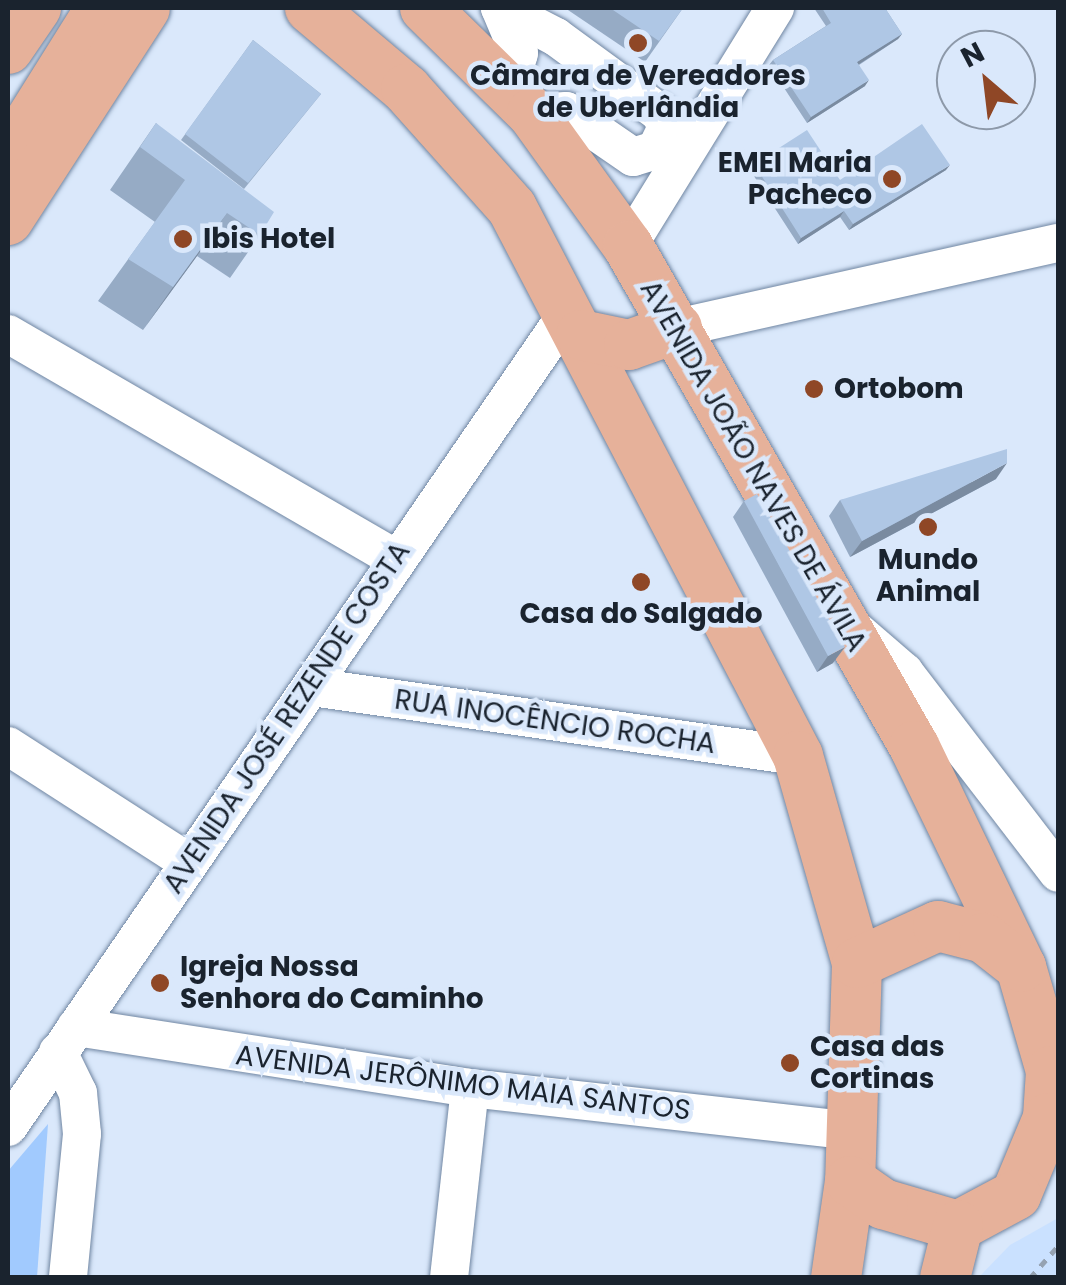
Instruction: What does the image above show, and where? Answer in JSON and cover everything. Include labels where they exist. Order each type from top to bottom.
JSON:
[{"type":"main road","points":[[8,49],[36,8]]},
{"type":"main road","points":[[8,105],[72,8]]},
{"type":"main road","points":[[8,156],[101,8]]},
{"type":"main road","points":[[8,220],[145,8]]},
{"type":"main road","points":[[310,8],[454,137],[512,208],[798,756],[857,963],[850,1180],[836,1278]]},
{"type":"main road","name":"AVENIDA JOÃO NAVES DE ÁVILA","points":[[440,15],[521,66],[677,328],[979,868],[1037,991]]},
{"type":"main road","points":[[575,323],[629,345],[677,328]]},
{"type":"main road","points":[[850,1180],[883,1204],[958,1226],[1037,1190],[1053,1114],[1051,1071],[1037,991],[984,938],[938,926],[857,963]]},
{"type":"main road","points":[[944,1278],[958,1226]]},
{"type":"street","points":[[628,246],[681,148],[775,8]]},
{"type":"street","points":[[521,66],[660,113],[677,127],[681,148]]},
{"type":"street","points":[[521,66],[566,110],[632,157],[662,143],[660,113]]},
{"type":"street","points":[[677,328],[1058,243]]},
{"type":"street","name":"AVENIDA JOSÉ REZENDE COSTA","points":[[8,1128],[396,560],[575,323]]},
{"type":"street","points":[[8,334],[396,560]]},
{"type":"street","points":[[833,610],[904,672],[1058,872]]},
{"type":"street","name":"RUA INOCÊNCIO ROCHA","points":[[312,687],[798,756]]},
{"type":"street","points":[[8,746],[188,862]]},
{"type":"street","points":[[67,1040],[82,1134],[68,1278]]},
{"type":"street","name":"AVENIDA JERÔNIMO MAIA SANTOS","points":[[67,1040],[852,1131]]},
{"type":"street","points":[[449,1278],[470,1088]]},
{"type":"path","points":[[1030,1278],[1058,1246]]},
{"type":"shaded area","points":[[48,1124],[37,1277],[8,1277],[8,1171]]},
{"type":"shaded area","points":[[1058,1218],[1058,1277],[979,1277],[1010,1245]]},
{"type":"building","points":[[610,8],[683,8],[659,41]]},
{"type":"building","points":[[822,8],[885,8],[902,34],[857,62],[869,80],[811,117],[773,60],[831,23]]},
{"type":"building","points":[[253,40],[321,94],[248,183],[185,134]]},
{"type":"building","points":[[156,123],[274,212],[260,235],[227,213],[173,287],[128,259],[185,180],[140,147]]},
{"type":"building","name":"EMEI Maria Pacheco","points":[[922,124],[950,165],[853,224],[844,211],[801,238],[754,164],[807,130],[840,180]]},
{"type":"building","points":[[1007,449],[1007,463],[862,541],[840,500]]},
{"type":"building","points":[[757,494],[845,647],[828,656],[744,501]]},
{"type":"place","name":"Câmara de Vereadores de Uberlândia","points":[[638,43]]},
{"type":"place","name":"EMEI Maria Pacheco","points":[[892,179]]},
{"type":"place","name":"Ibis Hotel","points":[[183,239]]},
{"type":"place","name":"Ortobom","points":[[814,389]]},
{"type":"place","name":"Mundo Animal","points":[[928,527]]},
{"type":"place","name":"Casa do Salgado","points":[[641,582]]},
{"type":"place","name":"Igreja Nossa Senhora do Caminho","points":[[160,983]]},
{"type":"place","name":"Casa das Cortinas","points":[[790,1063]]}]
